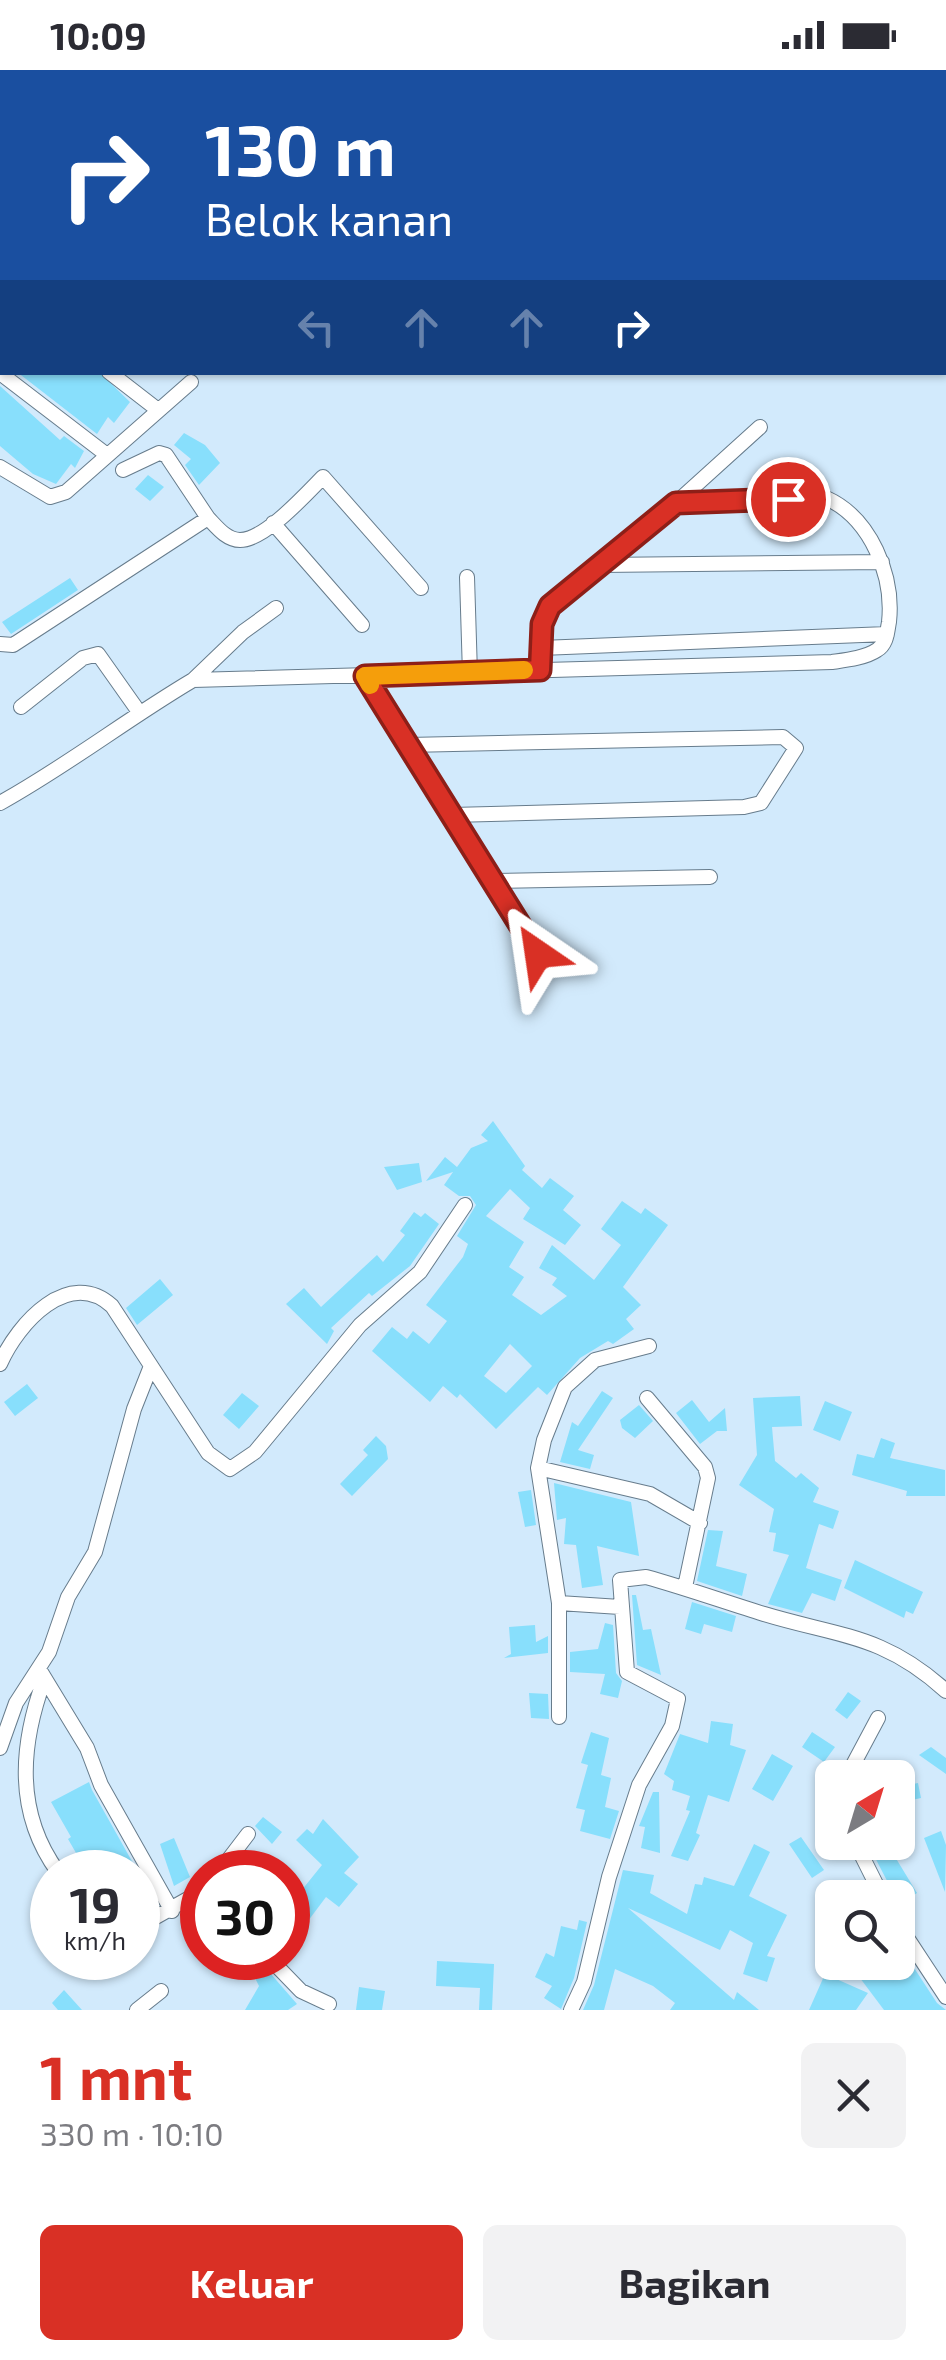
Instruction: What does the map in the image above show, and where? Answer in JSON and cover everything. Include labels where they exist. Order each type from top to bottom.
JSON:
[{"type":"street","points":[[3,375],[106,455]]},
{"type":"street","points":[[114,375],[158,410]]},
{"type":"street","points":[[0,467],[50,497],[66,492],[191,382]]},
{"type":"street","points":[[540,670],[542,624],[550,606],[676,503],[760,427]]},
{"type":"street","points":[[123,470],[158,453],[166,456],[208,518],[238,540],[273,523],[323,477],[421,588]]},
{"type":"street","points":[[193,680],[832,662],[877,650],[887,634],[890,579],[853,520],[826,498],[676,503]]},
{"type":"street","points":[[0,644],[13,645],[208,518]]},
{"type":"street","points":[[273,523],[362,625]]},
{"type":"street","points":[[599,565],[882,562]]},
{"type":"street","points":[[467,577],[470,674]]},
{"type":"street","points":[[0,804],[59,771],[139,712],[193,680],[243,632],[276,608]]},
{"type":"street","points":[[541,648],[887,634]]},
{"type":"street","points":[[21,706],[83,658],[98,654],[139,712]]},
{"type":"street","points":[[365,676],[538,954]]},
{"type":"street","points":[[408,746],[783,738],[796,748],[761,803],[744,807],[452,816]]},
{"type":"street","points":[[492,881],[710,877]]},
{"type":"street","points":[[0,1364],[16,1331],[66,1294],[86,1290],[112,1306],[208,1453],[230,1468],[241,1464],[360,1326],[420,1272],[466,1206]]},
{"type":"street","points":[[559,1717],[559,1603],[538,1468],[565,1387],[596,1360],[649,1346]]},
{"type":"street","points":[[48,1850],[23,1792],[24,1755],[42,1675],[68,1598],[95,1552],[134,1409],[151,1366]]},
{"type":"street","points":[[648,1398],[705,1467],[708,1478],[685,1587]]},
{"type":"street","points":[[538,1468],[650,1494],[700,1523]]},
{"type":"street","points":[[571,2010],[584,1982],[604,1895],[639,1785],[672,1726],[678,1699],[627,1672],[618,1584],[624,1577],[646,1577],[819,1629],[860,1636],[919,1666],[946,1690]]},
{"type":"street","points":[[559,1603],[620,1606]]},
{"type":"street","points":[[1,1740],[16,1702],[42,1675]]},
{"type":"street","points":[[42,1675],[87,1748],[101,1785],[172,1911]]},
{"type":"street","points":[[856,1760],[878,1718]]},
{"type":"street","points":[[236,1850],[248,1834]]},
{"type":"street","points":[[160,1916],[180,1906]]},
{"type":"street","points":[[915,1950],[946,1997]]},
{"type":"street","points":[[290,1980],[301,1991],[329,2004]]},
{"type":"street","points":[[137,2010],[161,1991]]},
{"type":"building","points":[[21,375],[102,375],[130,402],[114,423],[108,417],[97,434]]},
{"type":"building","points":[[0,386],[60,440],[64,436],[84,451],[75,468],[71,464],[56,484],[33,474],[0,446]]},
{"type":"building","points":[[184,433],[205,445],[220,463],[199,485],[185,465],[191,459],[174,445]]},
{"type":"building","points":[[148,475],[164,487],[150,501],[135,489]]},
{"type":"building","points":[[70,578],[78,590],[11,634],[2,622]]},
{"type":"building","points":[[493,1121],[525,1166],[522,1170],[542,1188],[550,1178],[574,1196],[563,1210],[581,1225],[565,1245],[523,1219],[530,1208],[510,1189],[486,1216],[524,1242],[509,1267],[524,1277],[512,1295],[541,1315],[567,1296],[552,1285],[557,1278],[539,1268],[552,1245],[594,1280],[621,1245],[601,1229],[622,1201],[641,1214],[645,1208],[668,1225],[623,1287],[641,1305],[626,1319],[634,1329],[613,1344],[608,1341],[580,1358],[547,1395],[538,1387],[496,1429],[460,1394],[457,1398],[443,1386],[430,1402],[372,1351],[392,1327],[407,1339],[413,1331],[429,1344],[447,1321],[426,1305],[463,1257],[468,1244],[457,1236],[476,1205],[470,1196],[459,1196],[444,1185],[453,1172],[426,1181],[445,1157],[457,1167],[471,1148],[488,1141],[481,1135]],"holes":[[[510,1344],[532,1366],[506,1393],[484,1376]]]},
{"type":"building","points":[[419,1163],[422,1182],[397,1190],[384,1167]]},
{"type":"building","points":[[414,1212],[421,1217],[425,1213],[439,1224],[410,1266],[372,1296],[369,1293],[331,1328],[334,1331],[327,1344],[286,1304],[304,1288],[321,1307],[377,1255],[383,1262],[405,1235],[400,1231]]},
{"type":"building","points":[[160,1279],[173,1295],[137,1325],[126,1308]]},
{"type":"building","points":[[27,1384],[38,1398],[15,1416],[4,1402]]},
{"type":"building","points":[[602,1391],[613,1398],[578,1450],[594,1455],[590,1469],[560,1462],[572,1422],[578,1426]]},
{"type":"building","points":[[242,1393],[259,1406],[239,1429],[223,1415]]},
{"type":"building","points":[[800,1396],[802,1426],[772,1427],[775,1461],[796,1478],[801,1473],[819,1488],[813,1502],[839,1511],[833,1529],[819,1524],[806,1568],[842,1580],[835,1601],[812,1593],[802,1613],[768,1604],[789,1555],[773,1551],[776,1533],[769,1532],[774,1509],[739,1485],[757,1455],[753,1398]]},
{"type":"building","points":[[692,1400],[709,1422],[725,1408],[727,1431],[717,1431],[700,1444],[676,1413]]},
{"type":"building","points":[[825,1401],[852,1412],[840,1441],[813,1430]]},
{"type":"building","points":[[639,1405],[653,1421],[635,1438],[622,1428],[620,1420]]},
{"type":"building","points":[[376,1436],[386,1446],[388,1459],[352,1496],[340,1484],[368,1455],[363,1450]]},
{"type":"building","points":[[881,1438],[895,1443],[890,1458],[945,1470],[945,1496],[906,1496],[907,1491],[852,1475],[857,1454],[874,1458]]},
{"type":"building","points":[[554,1483],[631,1502],[639,1556],[597,1546],[603,1585],[582,1588],[576,1545],[564,1544],[566,1518],[557,1520]]},
{"type":"building","points":[[531,1490],[536,1525],[525,1527],[518,1492]]},
{"type":"building","points":[[708,1530],[723,1531],[716,1566],[747,1574],[742,1596],[697,1581]]},
{"type":"building","points":[[855,1560],[923,1592],[913,1614],[906,1611],[904,1618],[844,1588]]},
{"type":"building","points":[[632,1595],[636,1595],[643,1630],[651,1629],[661,1675],[637,1665]]},
{"type":"building","points":[[692,1602],[736,1616],[732,1632],[704,1624],[701,1634],[685,1629]]},
{"type":"building","points":[[605,1623],[613,1625],[616,1673],[622,1681],[618,1698],[600,1694],[605,1674],[570,1672],[570,1652],[598,1649]]},
{"type":"building","points":[[535,1625],[536,1642],[548,1636],[548,1653],[504,1658],[511,1654],[509,1627]]},
{"type":"building","points":[[848,1692],[861,1701],[847,1719],[835,1710]]},
{"type":"building","points":[[529,1693],[548,1694],[549,1719],[531,1718]]},
{"type":"building","points":[[711,1721],[733,1724],[730,1745],[746,1750],[729,1802],[708,1795],[696,1833],[700,1835],[688,1861],[671,1856],[690,1811],[686,1810],[690,1796],[672,1790],[674,1781],[664,1774],[680,1734],[708,1743]]},
{"type":"building","points":[[591,1732],[609,1738],[601,1775],[611,1778],[605,1807],[619,1811],[610,1839],[580,1831],[585,1810],[576,1808],[588,1765],[581,1763]]},
{"type":"building","points":[[812,1732],[835,1747],[825,1760],[821,1760],[802,1747]]},
{"type":"building","points":[[931,1747],[946,1758],[946,1774],[919,1755]]},
{"type":"building","points":[[772,1754],[793,1766],[773,1801],[752,1789]]},
{"type":"building","points":[[89,1782],[126,1850],[74,1850],[51,1802]]},
{"type":"building","points":[[915,1784],[921,1798],[915,1799]]},
{"type":"building","points":[[653,1792],[659,1792],[660,1853],[641,1848],[645,1827],[639,1826]]},
{"type":"building","points":[[263,1817],[282,1832],[272,1844],[255,1826]]},
{"type":"building","points":[[323,1819],[359,1857],[344,1873],[358,1884],[339,1907],[326,1897],[310,1918],[310,1880],[322,1865],[296,1840],[307,1829],[313,1834]]},
{"type":"building","points":[[941,1831],[946,1845],[945,1892],[924,1838]]},
{"type":"building","points":[[801,1837],[824,1870],[812,1878],[789,1844]]},
{"type":"building","points":[[174,1838],[180,1853],[180,1883],[174,1886],[160,1844]]},
{"type":"building","points":[[754,1844],[770,1852],[749,1896],[787,1915],[767,1956],[775,1958],[767,1982],[743,1974],[753,1943],[730,1930],[720,1950],[628,1908],[734,2000],[737,1992],[759,2010],[670,2010],[675,2003],[653,1986],[615,1969],[604,2010],[583,2010],[594,1985],[623,1870],[654,1875],[650,1893],[687,1914],[695,1884],[702,1885],[704,1877],[734,1886]]},
{"type":"building","points":[[876,1860],[897,1860],[909,1880],[887,1880]]},
{"type":"building","points":[[579,1920],[587,1922],[574,1978],[561,2009],[544,1998],[552,1986],[535,1977],[546,1953],[554,1957],[561,1926],[577,1930]]},
{"type":"building","points":[[437,1961],[494,1964],[492,2010],[479,2010],[480,1988],[436,1986]]},
{"type":"building","points":[[915,1969],[946,2010],[884,2010],[862,1980],[915,1980]]},
{"type":"building","points":[[256,1980],[276,1980],[297,2004],[288,2010],[245,2010],[259,1986]]},
{"type":"building","points":[[822,1980],[839,1980],[868,1993],[856,2010],[809,2010]]},
{"type":"building","points":[[359,1987],[385,1991],[382,2010],[356,2010]]},
{"type":"building","points":[[64,1990],[82,2010],[58,2010],[52,2003]]},
{"type":"slow traffic","points":[[370,685],[365,676],[524,670]]},
{"type":"route","points":[[538,954],[365,676],[540,670],[542,624],[550,606],[676,503],[788,499]]}]
